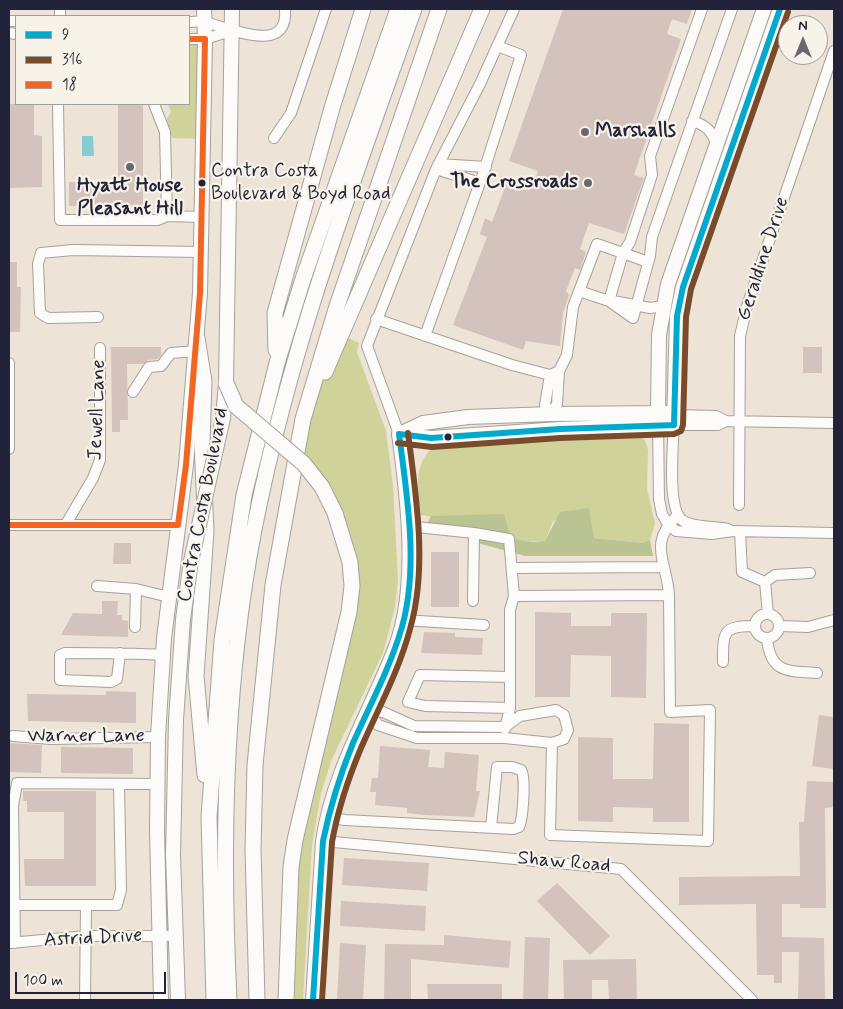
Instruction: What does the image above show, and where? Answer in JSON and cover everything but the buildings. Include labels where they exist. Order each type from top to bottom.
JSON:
[{"type":"highway","points":[[277,363],[275,312],[327,126],[364,9]]},
{"type":"highway","points":[[210,816],[224,630],[244,495],[277,363],[303,279],[398,9]]},
{"type":"highway","points":[[228,1000],[225,855],[228,754],[235,664],[249,558],[265,479],[291,370],[318,279],[414,9]]},
{"type":"highway","points":[[257,1000],[253,849],[255,765],[274,585],[303,419],[337,306],[439,9]]},
{"type":"highway","points":[[303,419],[350,320],[408,177],[452,82],[482,9]]},
{"type":"highway","points":[[196,344],[204,381],[202,443],[206,530],[196,676],[210,816],[214,1000]]},
{"type":"highway","points":[[226,383],[236,406],[304,464],[322,488],[335,513],[350,562],[352,586],[343,642],[295,840],[291,867],[286,1000]]},
{"type":"main road","name":"Contra Costa Boulevard","points":[[178,1000],[173,846],[176,720],[183,619],[191,561],[197,526],[218,446],[226,383],[232,9]]},
{"type":"main road","points":[[658,418],[659,335],[668,284],[764,9]]},
{"type":"main road","points":[[399,434],[424,423],[551,414],[675,420],[677,316],[683,287],[780,9]]},
{"type":"main road","name":"Contra Costa Boulevard","points":[[161,1000],[158,737],[163,654],[196,344],[202,217],[206,39],[204,15]]},
{"type":"main road","points":[[399,434],[431,438],[658,418]]},
{"type":"main road","points":[[313,1000],[323,840],[327,817],[343,766],[396,648],[403,620],[408,573],[407,526],[399,434]]},
{"type":"street","points":[[274,138],[291,113],[326,9]]},
{"type":"street","points":[[399,434],[367,346],[376,319],[438,166],[514,9]]},
{"type":"street","points":[[609,301],[623,253],[630,242],[652,176],[650,156],[702,9]]},
{"type":"street","points":[[579,291],[609,301],[633,318],[648,262],[652,237],[732,9]]},
{"type":"street","points":[[190,22],[204,15],[231,31],[256,36],[273,35],[281,30],[287,12]]},
{"type":"street","points":[[190,39],[206,39],[231,31]]},
{"type":"street","points":[[425,336],[486,167],[521,55],[497,46]]},
{"type":"street","name":"Geraldine Drive","points":[[739,505],[740,336],[747,306],[834,51]]},
{"type":"street","points":[[58,105],[60,220],[158,220],[167,216],[202,217]]},
{"type":"street","points":[[154,105],[165,132],[167,216]]},
{"type":"street","points":[[692,121],[703,124],[713,134],[716,144]]},
{"type":"street","points":[[438,166],[486,167]]},
{"type":"street","points":[[438,166],[480,183]]},
{"type":"street","points":[[551,414],[545,405],[555,373],[567,356],[573,307],[597,244],[648,262]]},
{"type":"street","points":[[98,317],[48,318],[40,313],[38,264],[41,253],[73,250],[201,252]]},
{"type":"street","points":[[637,307],[663,306]]},
{"type":"street","points":[[376,319],[512,365],[555,373]]},
{"type":"street","points":[[133,392],[149,367],[161,366],[171,353],[196,344]]},
{"type":"street","name":"Jewell Lane","points":[[66,524],[93,478],[100,460],[100,348]]},
{"type":"street","points":[[9,363],[9,449]]},
{"type":"street","points":[[834,423],[740,422],[726,421],[716,416],[675,420],[673,484],[678,516],[683,521],[691,524],[737,531],[834,533]]},
{"type":"street","points":[[658,418],[658,499],[662,514],[668,524],[676,530],[684,532],[712,534],[737,531]]},
{"type":"street","points":[[552,743],[550,835],[708,841],[710,710],[670,712],[669,595],[668,576],[662,567],[661,537],[668,524],[678,516]]},
{"type":"street","points":[[9,525],[178,524]]},
{"type":"street","points":[[407,526],[474,533],[509,539],[514,596],[510,610],[510,708],[505,733]]},
{"type":"street","points":[[737,531],[742,572],[765,582]]},
{"type":"street","points":[[473,602],[474,533]]},
{"type":"street","points":[[513,568],[662,567]]},
{"type":"street","points":[[765,582],[775,575],[810,574]]},
{"type":"street","points":[[765,582],[768,614]]},
{"type":"street","points":[[97,586],[136,589],[169,597]]},
{"type":"street","points":[[135,627],[136,589]]},
{"type":"street","points":[[514,596],[669,595]]},
{"type":"street","points":[[755,626],[759,618],[768,614]]},
{"type":"street","points":[[768,614],[776,618],[780,626]]},
{"type":"street","points":[[403,620],[484,625]]},
{"type":"street","points":[[780,626],[808,627],[834,620]]},
{"type":"street","points":[[723,662],[723,638],[728,630],[735,626],[755,626]]},
{"type":"street","points":[[755,626],[759,635],[767,638],[776,635],[780,626]]},
{"type":"street","points":[[767,638],[769,655],[776,666],[791,671],[817,673]]},
{"type":"street","points":[[120,653],[117,679],[111,682],[60,680],[60,655],[65,653],[120,653],[163,654]]},
{"type":"street","points":[[510,677],[420,675],[408,702],[425,706],[510,708]]},
{"type":"street","points":[[368,711],[383,712],[414,726],[505,733],[552,743],[564,739],[568,730],[564,715],[556,710],[520,716],[505,733]]},
{"type":"street","name":"Warner Lane","points":[[13,736],[51,739],[158,737]]},
{"type":"street","points":[[327,817],[513,830],[521,824],[524,778],[521,770],[512,767],[497,767],[491,828]]},
{"type":"street","points":[[12,943],[14,905],[11,879],[13,806],[17,784],[158,784]]},
{"type":"street","points":[[14,905],[117,905],[120,899],[119,784]]},
{"type":"street","name":"Shaw Road","points":[[323,840],[621,869],[750,999]]},
{"type":"street","points":[[86,905],[86,1000]]},
{"type":"street","name":"Astrid Drive","points":[[12,943],[86,936],[177,936]]},
{"type":"green space","points":[[190,39],[205,39],[203,139],[172,138],[167,119],[171,112],[168,105],[190,105]]},
{"type":"green space","points":[[342,335],[359,343],[357,352],[386,431],[393,486],[398,580],[395,607],[383,653],[332,759],[321,793],[312,845],[303,1000],[286,1000],[291,867],[343,642],[350,562],[304,464],[303,419]]},
{"type":"green space","points":[[634,434],[645,440],[648,450],[647,489],[655,523],[650,540],[642,543],[594,538],[588,509],[553,521],[545,541],[514,540],[421,515],[418,485],[420,467],[429,451],[437,443]]},
{"type":"green space","points":[[589,508],[594,538],[642,543],[650,540],[653,556],[525,556],[474,542],[474,533],[425,528],[431,516],[504,514],[511,539],[533,542],[545,541],[560,512]]},
{"type":"water","points":[[82,136],[93,136],[94,156],[82,156]]},
{"type":"transit line","name":"9","points":[[399,434],[431,438],[560,429],[674,425],[677,316],[683,287],[780,9]]},
{"type":"transit line","name":"316","points":[[398,443],[432,447],[560,438],[674,434],[681,431],[683,425],[686,317],[691,289],[788,12]]},
{"type":"transit line","name":"18","points":[[9,525],[178,525],[186,465],[200,293],[205,39],[190,39]]},
{"type":"transit line","name":"316","points":[[322,1000],[332,842],[337,818],[356,760],[400,660],[415,605],[418,581],[419,531],[408,433]]},
{"type":"transit line","name":"9","points":[[313,1000],[323,841],[326,828],[332,803],[353,743],[392,657],[407,604],[410,580],[410,531],[399,434]]},
{"type":"place","name":"Marshalls","points":[[585,132]]},
{"type":"place","name":"Hyatt House Pleasant Hill","points":[[130,167]]},
{"type":"place","name":"Contra Costa Boulevard & Boyd Road","points":[[202,183]]},
{"type":"place","name":"The Crossroads","points":[[588,183]]}]
